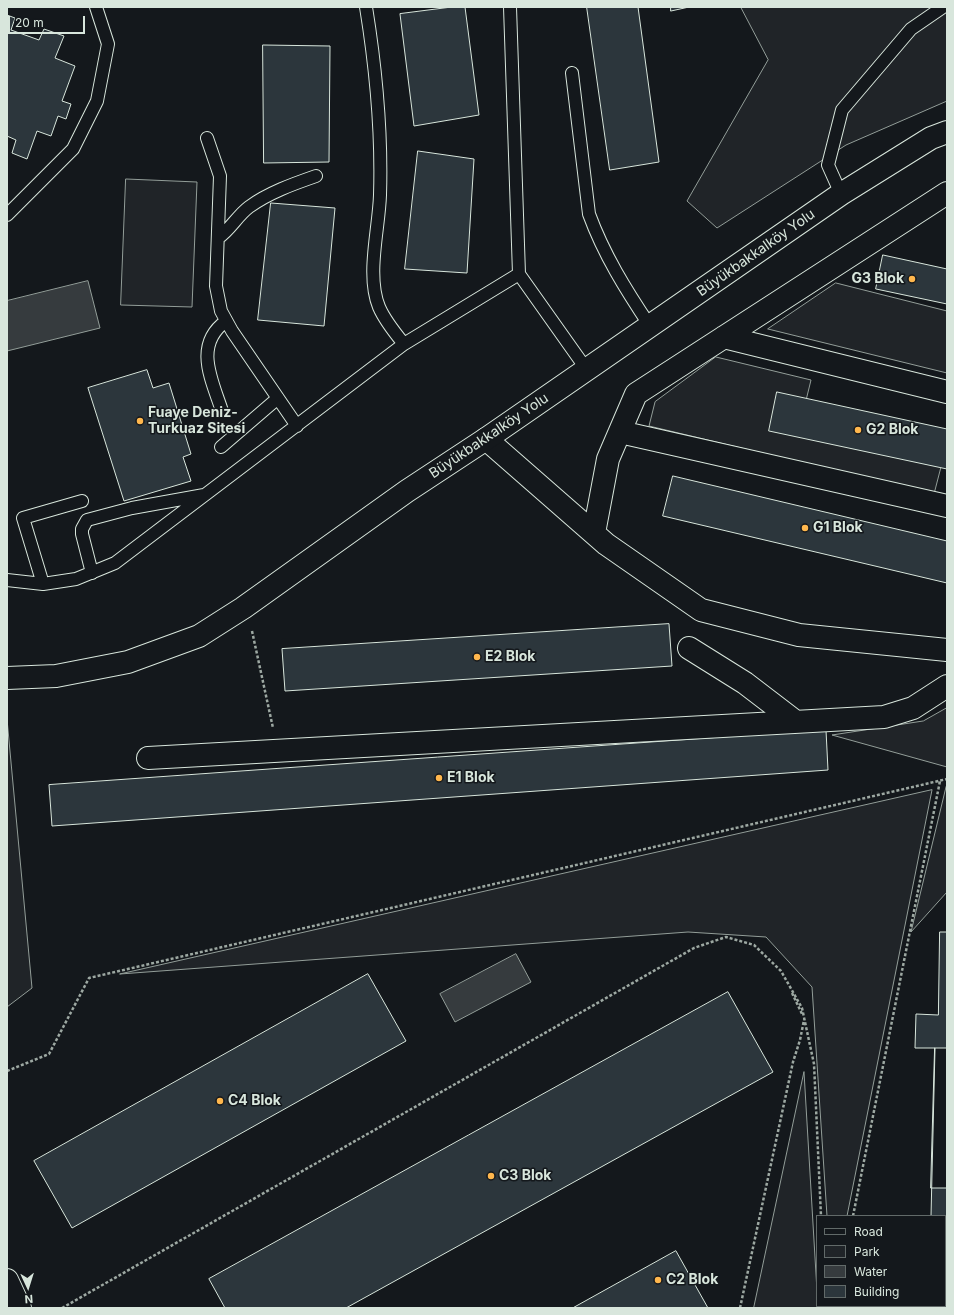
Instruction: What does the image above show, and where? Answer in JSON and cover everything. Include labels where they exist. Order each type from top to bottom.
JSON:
[{"type":"street","name":"Büyükbakkalköy Yolu","points":[[7,678],[56,676],[128,662],[199,636],[247,605],[407,491],[587,370],[841,194],[931,138],[947,132]]},
{"type":"street","points":[[594,533],[608,459],[636,394],[947,193]]},
{"type":"street","points":[[724,337],[947,392]]},
{"type":"street","points":[[620,432],[947,506]]},
{"type":"street","points":[[486,439],[606,544],[701,610],[799,635],[947,650]]},
{"type":"street","points":[[688,648],[745,683],[796,722]]},
{"type":"street","points":[[148,758],[884,717],[913,708],[947,686]]},
{"type":"street","points":[[7,1280],[20,1308]]},
{"type":"lane","points":[[7,215],[73,149],[97,101],[108,44],[96,7]]},
{"type":"lane","points":[[366,7],[372,46],[380,136],[380,195],[373,278],[379,306],[390,327],[404,344]]},
{"type":"lane","points":[[510,7],[519,274],[587,370]]},
{"type":"lane","points":[[841,194],[828,165],[842,110],[911,29],[943,7]]},
{"type":"lane","points":[[572,73],[588,214],[620,282],[650,326]]},
{"type":"lane","points":[[207,138],[220,176],[216,286],[218,299],[226,321],[297,426]]},
{"type":"lane","points":[[218,238],[225,234],[239,216],[256,203],[281,190],[316,176]]},
{"type":"lane","points":[[7,580],[43,584],[76,579],[115,563],[207,495],[404,344],[519,274]]},
{"type":"lane","points":[[222,411],[208,368],[207,357],[208,346],[213,334],[218,327],[226,321]]},
{"type":"lane","points":[[221,447],[278,398]]},
{"type":"lane","points":[[92,573],[82,534],[82,529],[87,520],[132,508],[207,495]]},
{"type":"lane","points":[[43,584],[23,518],[82,501]]},
{"type":"path","points":[[247,605],[278,751]]},
{"type":"path","points":[[7,1071],[49,1054],[89,978],[947,780]]},
{"type":"path","points":[[853,1215],[940,781]]},
{"type":"path","points":[[62,1308],[694,948],[726,937],[754,945],[781,972],[804,1018],[814,1064],[821,1215]]},
{"type":"path","points":[[740,1308],[792,1062],[800,1040],[804,1018]]},
{"type":"green space","points":[[741,7],[947,7],[947,101],[846,145],[717,228],[687,201],[768,60]]},
{"type":"green space","points":[[126,179],[197,182],[192,307],[121,305]]},
{"type":"green space","points":[[836,283],[947,311],[947,373],[768,329]]},
{"type":"green space","points":[[716,357],[811,380],[799,429],[942,463],[934,494],[649,426],[655,402]]},
{"type":"green space","points":[[947,708],[947,767],[832,735],[923,721]]},
{"type":"green space","points":[[7,719],[32,988],[7,1007]]},
{"type":"green space","points":[[947,786],[947,892],[911,932],[946,787]]},
{"type":"green space","points":[[932,790],[847,1215],[827,1215],[812,987],[766,937],[688,932],[120,974]]},
{"type":"green space","points":[[804,1072],[816,1274],[816,1307],[818,1308],[754,1308]]},
{"type":"green space","points":[[918,1307],[919,1308],[841,1308]]},
{"type":"water","points":[[88,281],[100,328],[7,351],[7,301]]},
{"type":"water","points":[[516,954],[531,982],[455,1022],[440,994]]},
{"type":"building","points":[[452,7],[465,7],[479,115],[414,126],[400,14]]},
{"type":"building","points":[[587,7],[638,7],[659,162],[610,170]]},
{"type":"building","points":[[671,7],[689,7],[671,11]]},
{"type":"building","points":[[7,15],[15,18],[11,30],[39,40],[44,29],[64,36],[55,58],[75,66],[62,101],[71,104],[66,119],[58,116],[51,136],[37,131],[27,159],[12,153],[16,140],[7,136]]},
{"type":"building","points":[[263,45],[330,46],[329,162],[264,163]]},
{"type":"building","points":[[418,151],[474,159],[467,273],[405,269]]},
{"type":"building","points":[[271,203],[335,208],[324,326],[258,320]]},
{"type":"building","name":"G3 Blok","points":[[883,255],[947,269],[947,304],[876,289]]},
{"type":"building","name":"Fuaye Deniz- Turkuaz Sitesi","points":[[147,370],[153,388],[169,383],[191,454],[183,457],[191,481],[124,501],[88,388]]},
{"type":"building","name":"G2 Blok","points":[[777,392],[947,429],[947,469],[769,431]]},
{"type":"building","name":"G1 Blok","points":[[673,476],[947,541],[947,583],[663,516]]},
{"type":"building","name":"E2 Blok","points":[[669,624],[672,666],[285,691],[282,649]]},
{"type":"building","name":"E1 Blok","points":[[826,730],[828,770],[52,826],[49,785]]},
{"type":"building","points":[[940,932],[947,932],[947,1261],[946,1215],[931,1215],[935,1048],[915,1048],[916,1014],[938,1015]]},
{"type":"building","name":"C4 Blok","points":[[368,974],[406,1041],[72,1228],[34,1161]]},
{"type":"building","name":"C3 Blok","points":[[728,992],[773,1072],[346,1308],[225,1308],[209,1279]]},
{"type":"building","points":[[935,1048],[947,1048],[947,1188],[931,1188]]},
{"type":"building","name":"C2 Blok","points":[[676,1251],[708,1308],[573,1308]]},
{"type":"place","name":"G3 Blok","points":[[912,279]]},
{"type":"place","name":"Fuaye Deniz- Turkuaz Sitesi","points":[[140,421]]},
{"type":"place","name":"G2 Blok","points":[[858,430]]},
{"type":"place","name":"G1 Blok","points":[[805,528]]},
{"type":"place","name":"E2 Blok","points":[[477,657]]},
{"type":"place","name":"E1 Blok","points":[[439,778]]},
{"type":"place","name":"C4 Blok","points":[[220,1101]]},
{"type":"place","name":"C3 Blok","points":[[491,1176]]},
{"type":"place","name":"C2 Blok","points":[[658,1280]]}]
